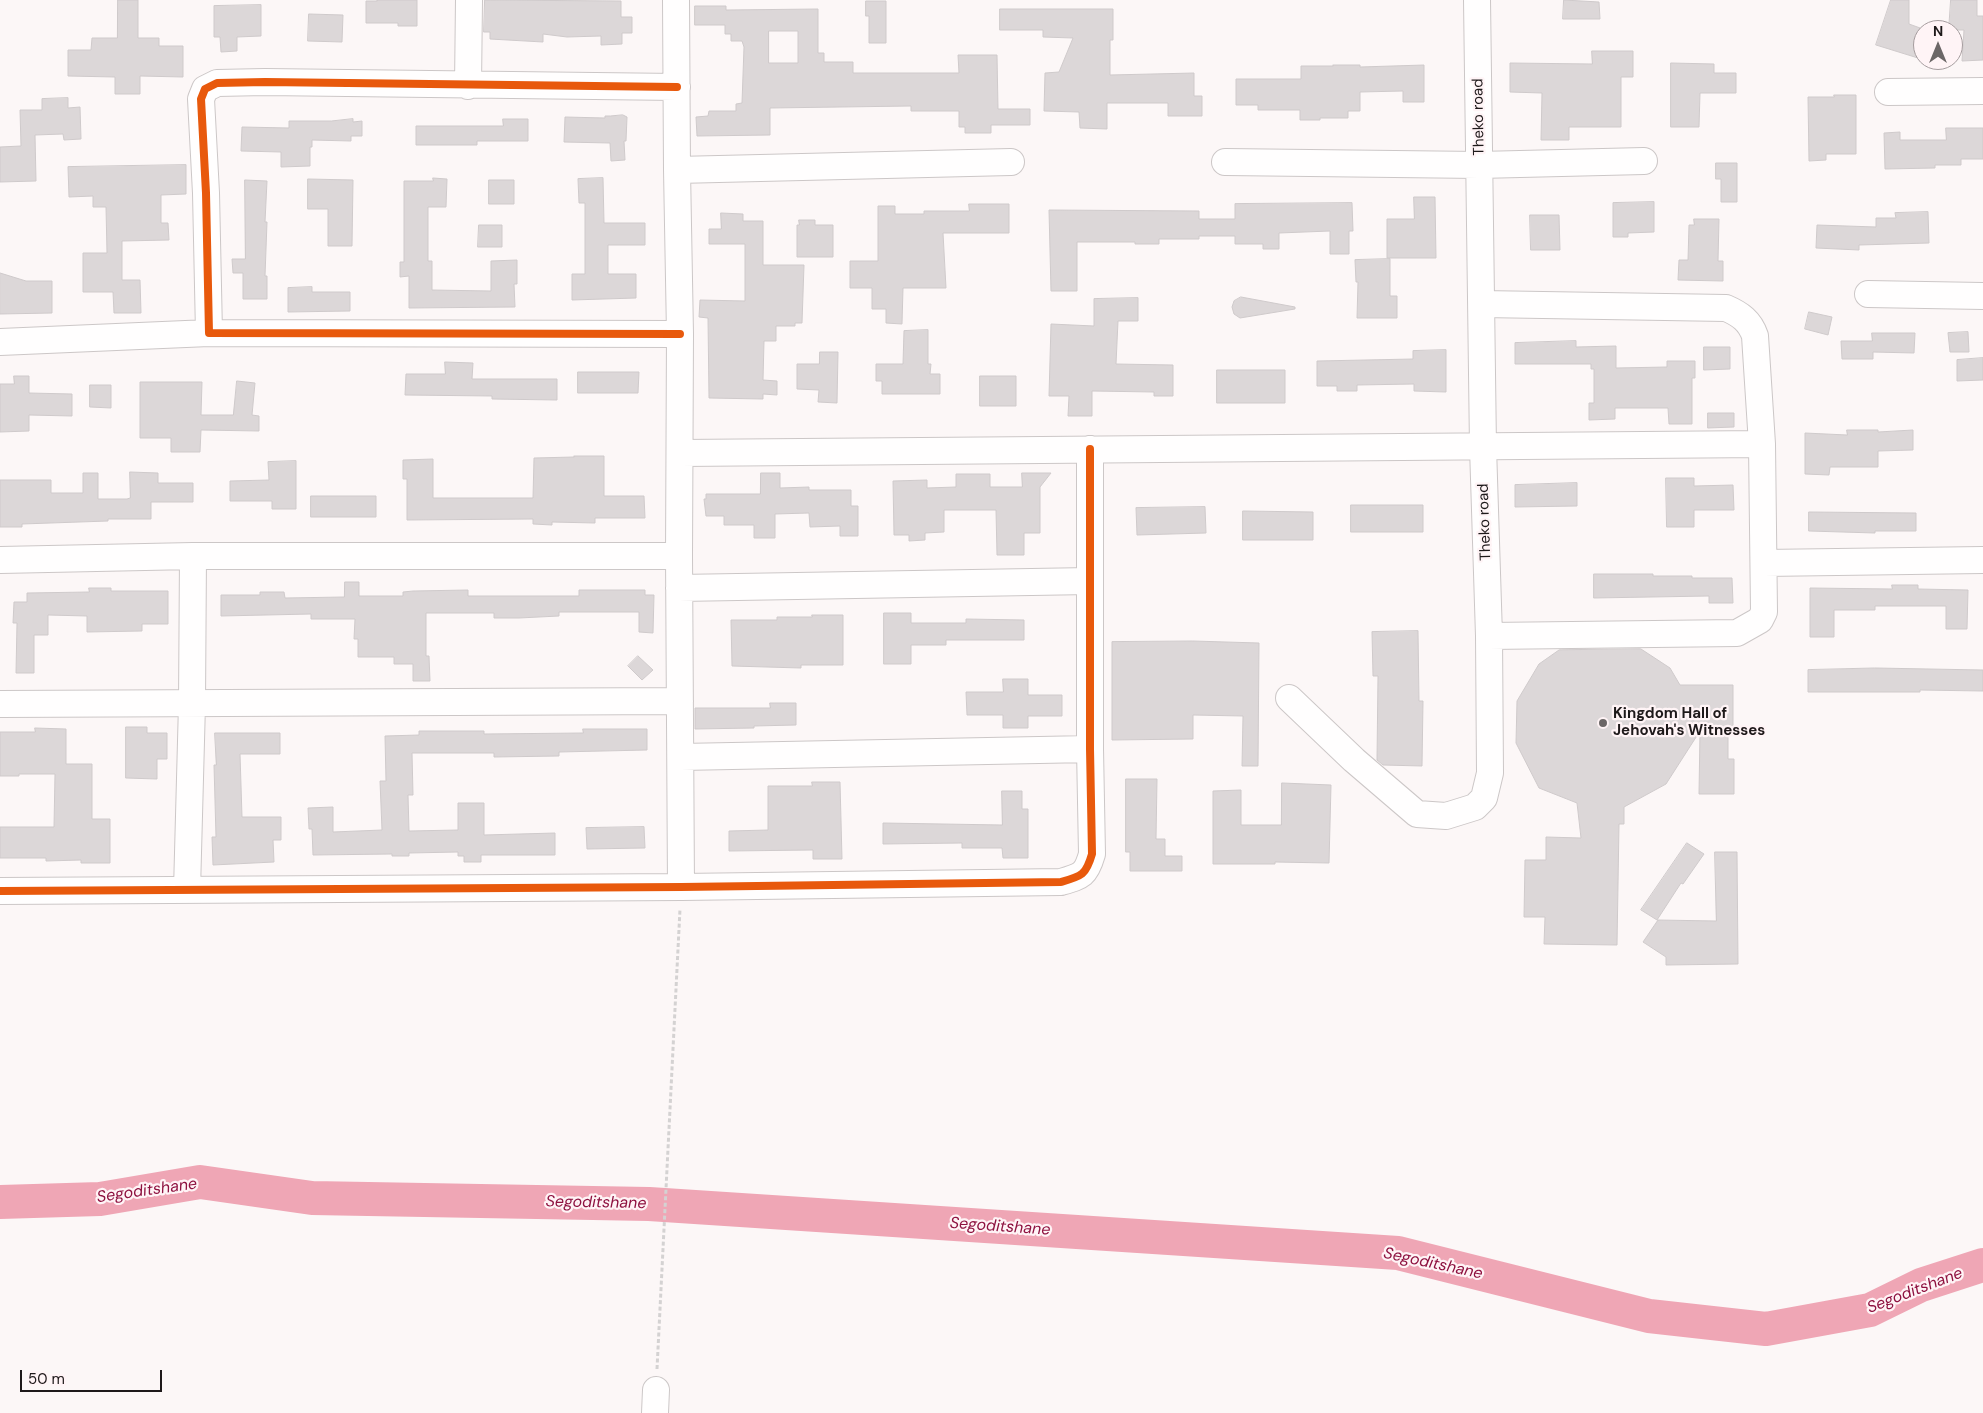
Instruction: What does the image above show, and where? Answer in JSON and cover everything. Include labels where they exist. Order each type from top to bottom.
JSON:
[{"type":"street","points":[[468,86],[469,0]]},
{"type":"street","points":[[676,0],[681,453],[679,556],[681,887]]},
{"type":"street","name":"Theko road","points":[[1289,698],[1354,760],[1417,814],[1446,816],[1463,812],[1476,807],[1484,798],[1490,773],[1489,636],[1483,447],[1477,0]]},
{"type":"street","points":[[209,333],[202,99],[205,89],[217,83],[265,82],[677,88]]},
{"type":"street","points":[[1888,92],[1983,92]]},
{"type":"street","points":[[1225,162],[1479,165],[1644,161]]},
{"type":"street","points":[[677,170],[1011,162]]},
{"type":"street","points":[[1868,294],[1983,296]]},
{"type":"street","points":[[1482,304],[1726,308],[1737,313],[1752,326],[1756,336],[1762,444],[1764,612],[1760,620],[1737,633],[1489,636]]},
{"type":"street","points":[[0,342],[209,333],[680,334]]},
{"type":"street","points":[[681,453],[1762,444]]},
{"type":"street","points":[[0,891],[681,887],[1061,882],[1079,877],[1087,869],[1092,854],[1090,449]]},
{"type":"street","points":[[0,560],[193,556],[679,556]]},
{"type":"street","points":[[186,890],[192,704],[193,556]]},
{"type":"street","points":[[1764,563],[1983,560]]},
{"type":"street","points":[[679,588],[1090,581]]},
{"type":"street","points":[[0,704],[680,701]]},
{"type":"street","points":[[681,757],[1090,749]]},
{"type":"path","points":[[655,1401],[681,887]]},
{"type":"building","points":[[118,0],[138,0],[138,38],[159,38],[159,46],[183,46],[183,77],[140,76],[140,94],[115,94],[115,77],[68,76],[68,50],[91,50],[92,38],[117,38]]},
{"type":"building","points":[[417,0],[417,26],[398,26],[398,23],[366,23],[366,1]]},
{"type":"building","points":[[485,0],[621,1],[621,17],[632,17],[632,33],[622,33],[622,44],[601,45],[601,36],[567,37],[543,34],[543,42],[490,39],[490,32],[484,32]]},
{"type":"building","points":[[1564,0],[1599,2],[1600,19],[1563,19]]},
{"type":"building","points":[[1891,0],[1909,0],[1909,24],[1913,25],[1913,56],[1876,45]]},
{"type":"building","points":[[1951,0],[1977,0],[1977,16],[1983,16],[1983,60],[1963,61],[1963,20],[1950,20]]},
{"type":"building","points":[[866,1],[886,1],[886,43],[869,43],[869,16],[866,16]]},
{"type":"building","points":[[261,5],[261,36],[237,37],[237,51],[221,52],[220,37],[214,37],[214,6]]},
{"type":"building","points":[[695,6],[726,6],[726,10],[818,9],[818,53],[824,53],[824,62],[853,62],[853,73],[959,73],[958,55],[997,55],[998,109],[1030,109],[1030,125],[991,125],[991,133],[965,133],[965,127],[959,127],[959,111],[911,111],[911,106],[770,108],[770,135],[697,136],[696,117],[708,116],[709,111],[736,111],[736,104],[742,103],[744,47],[742,41],[731,41],[731,34],[725,34],[725,25],[695,25]],"holes":[[[769,31],[798,31],[798,63],[769,63]]]},
{"type":"building","points":[[1000,9],[1113,9],[1113,40],[1110,40],[1110,75],[1194,73],[1194,96],[1202,96],[1202,116],[1168,116],[1168,103],[1107,103],[1107,129],[1080,128],[1079,112],[1044,111],[1045,73],[1059,72],[1073,38],[1043,37],[1043,30],[1000,30]]},
{"type":"building","points":[[309,14],[343,15],[342,42],[308,41]]},
{"type":"building","points":[[1592,51],[1633,51],[1633,77],[1621,77],[1621,127],[1569,127],[1569,140],[1541,140],[1542,93],[1510,92],[1510,63],[1592,64]]},
{"type":"building","points":[[1671,63],[1714,64],[1714,73],[1736,73],[1736,93],[1700,93],[1699,127],[1671,127]]},
{"type":"building","points":[[1360,65],[1360,67],[1424,65],[1424,102],[1403,102],[1403,91],[1360,92],[1360,111],[1348,111],[1348,118],[1320,118],[1320,120],[1300,120],[1300,110],[1258,110],[1258,105],[1236,105],[1236,79],[1301,79],[1301,66]]},
{"type":"building","points":[[1834,95],[1856,95],[1856,154],[1826,154],[1826,160],[1809,161],[1808,97],[1834,97]]},
{"type":"building","points":[[68,98],[68,108],[80,107],[81,139],[64,140],[63,134],[35,135],[36,181],[0,182],[0,147],[21,146],[20,110],[42,110],[42,99]]},
{"type":"building","points":[[623,115],[627,117],[626,141],[624,141],[625,160],[611,161],[610,143],[564,142],[565,117],[605,118],[605,116]]},
{"type":"building","points":[[353,119],[353,122],[362,121],[362,136],[351,136],[351,141],[312,140],[310,166],[281,167],[281,152],[241,151],[242,127],[289,128],[289,121]]},
{"type":"building","points":[[503,119],[528,119],[528,141],[477,141],[477,145],[416,145],[416,126],[503,126]]},
{"type":"building","points":[[1946,128],[1983,128],[1983,159],[1961,159],[1961,165],[1935,165],[1935,168],[1885,169],[1884,133],[1900,132],[1900,140],[1946,140]]},
{"type":"building","points":[[1716,163],[1737,163],[1737,202],[1721,202],[1721,179],[1716,179]]},
{"type":"building","points":[[186,165],[186,194],[161,195],[161,223],[168,223],[169,240],[122,241],[122,280],[140,280],[141,313],[114,313],[113,292],[83,292],[83,253],[107,253],[106,207],[93,207],[93,196],[69,197],[68,167]]},
{"type":"building","points":[[433,178],[447,179],[446,207],[428,207],[428,261],[432,261],[432,290],[491,291],[491,261],[517,260],[517,284],[514,284],[515,307],[409,308],[409,276],[400,277],[400,262],[404,262],[404,181],[433,181]]},
{"type":"building","points":[[603,178],[604,223],[645,223],[645,245],[608,245],[608,274],[636,274],[636,298],[572,300],[572,274],[585,274],[585,203],[579,203],[578,179]]},
{"type":"building","points":[[308,179],[353,180],[352,246],[328,246],[328,209],[308,209]]},
{"type":"building","points":[[245,180],[267,181],[265,276],[267,276],[267,299],[243,299],[243,273],[233,273],[232,259],[245,259]]},
{"type":"building","points":[[489,180],[514,180],[514,204],[489,204]]},
{"type":"building","points":[[1414,197],[1435,197],[1436,258],[1387,258],[1387,219],[1414,219]]},
{"type":"building","points":[[1654,202],[1654,232],[1628,233],[1628,237],[1613,237],[1613,203]]},
{"type":"building","points":[[1352,203],[1353,231],[1349,231],[1349,254],[1330,254],[1330,231],[1279,233],[1279,249],[1263,249],[1263,244],[1235,244],[1235,236],[1199,236],[1199,239],[1159,239],[1159,244],[1077,242],[1077,291],[1051,291],[1049,210],[1199,211],[1199,219],[1235,219],[1235,204]]},
{"type":"building","points":[[969,204],[1009,204],[1009,233],[943,233],[946,288],[903,288],[902,324],[886,323],[886,309],[872,309],[872,288],[850,288],[850,261],[878,261],[878,206],[895,206],[895,214],[924,214],[924,211],[969,211]]},
{"type":"building","points":[[1928,212],[1929,243],[1859,245],[1859,250],[1816,248],[1817,225],[1876,227],[1876,218],[1896,218],[1895,213]]},
{"type":"building","points":[[721,213],[743,214],[743,221],[763,221],[763,265],[804,265],[802,323],[795,323],[795,326],[776,326],[776,341],[764,341],[763,380],[777,381],[777,395],[763,394],[763,399],[709,398],[708,318],[699,317],[700,300],[745,301],[745,244],[709,244],[709,229],[721,229]]},
{"type":"building","points":[[1530,215],[1559,215],[1560,250],[1531,250]]},
{"type":"building","points":[[1694,219],[1719,219],[1718,261],[1723,261],[1723,281],[1678,280],[1679,260],[1688,260],[1689,225],[1694,225]]},
{"type":"building","points":[[799,220],[815,220],[815,225],[833,225],[833,257],[797,257],[797,225],[799,225]]},
{"type":"building","points":[[479,225],[502,225],[502,247],[478,247]]},
{"type":"building","points":[[1390,259],[1390,296],[1397,296],[1397,318],[1357,318],[1358,282],[1356,282],[1355,260]]},
{"type":"building","points":[[0,273],[26,281],[52,281],[52,313],[0,314]]},
{"type":"building","points":[[312,287],[312,292],[350,292],[350,311],[288,312],[288,288]]},
{"type":"building","points":[[1241,297],[1295,307],[1295,309],[1240,318],[1234,314],[1232,307],[1234,301]]},
{"type":"building","points":[[1138,298],[1138,321],[1118,321],[1116,364],[1173,365],[1173,396],[1154,396],[1154,392],[1092,391],[1092,416],[1068,416],[1069,396],[1049,396],[1051,324],[1094,326],[1094,299]]},
{"type":"building","points":[[1809,312],[1832,317],[1828,335],[1805,329]]},
{"type":"building","points":[[928,330],[928,364],[931,364],[930,374],[940,374],[940,394],[882,394],[882,381],[876,381],[876,364],[903,364],[904,331]]},
{"type":"building","points":[[1968,332],[1969,352],[1950,352],[1948,333]]},
{"type":"building","points":[[1872,333],[1915,333],[1914,353],[1873,352],[1873,359],[1842,359],[1841,341],[1872,341]]},
{"type":"building","points":[[1576,341],[1576,347],[1616,346],[1616,368],[1667,367],[1667,361],[1695,361],[1695,378],[1692,378],[1692,424],[1669,424],[1668,408],[1615,408],[1615,419],[1589,420],[1589,403],[1594,403],[1594,369],[1591,369],[1591,364],[1515,364],[1515,343]]},
{"type":"building","points":[[1704,347],[1730,347],[1730,369],[1704,370]]},
{"type":"building","points":[[1446,350],[1446,392],[1414,391],[1414,384],[1357,385],[1357,391],[1337,391],[1337,386],[1317,386],[1317,361],[1413,359],[1413,351]]},
{"type":"building","points":[[820,352],[838,352],[837,403],[818,402],[819,390],[797,389],[797,364],[819,364]]},
{"type":"building","points":[[1983,358],[1983,380],[1957,381],[1957,360]]},
{"type":"building","points":[[445,362],[473,363],[472,379],[557,379],[557,400],[492,399],[492,396],[405,395],[406,374],[445,374]]},
{"type":"building","points":[[1217,370],[1285,370],[1285,403],[1217,403]]},
{"type":"building","points":[[578,372],[639,372],[638,393],[578,393]]},
{"type":"building","points":[[14,376],[29,376],[29,393],[72,394],[72,416],[29,415],[29,431],[0,432],[0,384],[14,384]]},
{"type":"building","points":[[980,376],[1016,376],[1016,406],[980,406]]},
{"type":"building","points":[[237,381],[255,383],[252,415],[259,416],[259,431],[201,430],[200,452],[171,452],[171,438],[140,438],[140,382],[202,382],[201,415],[233,415]]},
{"type":"building","points":[[90,385],[111,385],[111,408],[90,407]]},
{"type":"building","points":[[1708,413],[1734,413],[1734,427],[1708,428]]},
{"type":"building","points":[[1847,430],[1878,430],[1878,432],[1913,430],[1913,450],[1878,451],[1878,467],[1830,467],[1829,475],[1805,474],[1805,433],[1847,435]]},
{"type":"building","points":[[604,456],[604,496],[644,496],[645,518],[595,518],[595,523],[552,522],[552,525],[533,524],[533,519],[407,520],[407,479],[403,479],[403,460],[433,459],[433,498],[533,498],[534,458]]},
{"type":"building","points":[[296,461],[296,509],[272,509],[272,501],[230,501],[230,481],[269,480],[268,462]]},
{"type":"building","points":[[130,472],[158,473],[158,483],[193,483],[193,502],[151,502],[151,519],[108,519],[108,521],[22,524],[22,527],[0,527],[0,480],[51,480],[51,493],[83,493],[83,473],[98,473],[98,499],[127,499],[130,498]]},
{"type":"building","points":[[761,473],[780,473],[780,488],[809,487],[809,490],[851,490],[851,506],[858,506],[858,536],[840,536],[840,526],[810,527],[809,513],[775,514],[775,538],[754,538],[754,525],[724,525],[724,516],[706,516],[704,499],[706,499],[706,494],[760,494]]},
{"type":"building","points":[[1022,473],[1051,473],[1040,487],[1040,533],[1024,533],[1024,555],[997,555],[996,510],[944,510],[944,532],[925,533],[925,540],[909,541],[909,535],[894,535],[893,481],[927,480],[927,488],[956,487],[956,474],[990,474],[990,487],[1022,487]]},
{"type":"building","points":[[1666,478],[1694,478],[1694,486],[1733,485],[1734,510],[1694,510],[1694,527],[1667,527]]},
{"type":"building","points":[[1577,483],[1577,506],[1515,507],[1515,485]]},
{"type":"building","points":[[311,496],[376,496],[376,517],[311,517]]},
{"type":"building","points":[[1351,505],[1423,505],[1423,532],[1351,532]]},
{"type":"building","points":[[1205,507],[1206,533],[1137,535],[1136,508]]},
{"type":"building","points":[[1243,511],[1313,512],[1313,540],[1243,540]]},
{"type":"building","points":[[1809,512],[1916,513],[1916,531],[1875,531],[1875,533],[1809,531]]},
{"type":"building","points":[[1594,574],[1653,574],[1653,576],[1692,576],[1692,578],[1732,578],[1733,603],[1709,603],[1709,596],[1594,598]]},
{"type":"building","points":[[345,582],[359,582],[359,596],[403,596],[403,592],[413,591],[468,590],[468,596],[579,596],[579,590],[645,590],[645,595],[654,595],[653,633],[639,632],[639,612],[559,612],[559,616],[519,618],[494,618],[494,613],[426,613],[426,656],[429,656],[430,681],[413,681],[413,664],[394,664],[394,657],[358,657],[358,639],[354,639],[355,619],[311,619],[311,614],[221,616],[221,595],[260,595],[260,592],[284,592],[285,598],[344,597]]},
{"type":"building","points":[[1892,585],[1918,585],[1918,589],[1968,590],[1967,629],[1946,629],[1946,606],[1875,606],[1875,610],[1834,610],[1834,637],[1810,637],[1810,588],[1892,589]]},
{"type":"building","points":[[89,588],[111,588],[111,591],[168,591],[168,624],[142,624],[142,631],[87,632],[87,616],[48,615],[48,635],[34,635],[34,673],[16,673],[17,623],[13,623],[14,602],[27,602],[27,593],[89,592]]},
{"type":"building","points":[[884,613],[911,613],[911,623],[966,623],[966,619],[1024,620],[1024,640],[946,640],[946,645],[911,645],[911,664],[884,664]]},
{"type":"building","points":[[812,615],[843,615],[843,665],[801,665],[801,668],[732,666],[731,620],[777,620],[777,617],[812,617]]},
{"type":"building","points":[[1418,631],[1419,701],[1423,701],[1422,766],[1383,765],[1377,760],[1378,676],[1373,676],[1372,632]]},
{"type":"building","points":[[1193,641],[1259,643],[1258,766],[1242,766],[1243,716],[1193,715],[1193,739],[1112,740],[1112,642]]},
{"type":"building","name":"Kingdom Hall of Jehovah's Witnesses","points":[[1641,649],[1670,668],[1680,685],[1733,685],[1733,727],[1728,727],[1728,759],[1734,759],[1734,794],[1699,794],[1700,731],[1666,784],[1624,807],[1624,824],[1619,824],[1617,945],[1544,944],[1545,917],[1524,917],[1525,860],[1546,860],[1546,837],[1581,838],[1577,803],[1539,788],[1516,743],[1517,701],[1539,664],[1559,650]]},
{"type":"building","points":[[638,656],[653,670],[642,680],[628,666]]},
{"type":"building","points":[[1875,668],[1983,670],[1983,691],[1808,692],[1808,670]]},
{"type":"building","points":[[1003,679],[1028,679],[1028,695],[1062,695],[1062,716],[1028,716],[1028,728],[1003,728],[1003,715],[967,715],[966,692],[1003,692]]},
{"type":"building","points":[[770,703],[796,703],[796,725],[695,729],[695,708],[770,708]]},
{"type":"building","points":[[126,727],[147,727],[147,733],[167,733],[167,759],[157,759],[157,779],[126,778]]},
{"type":"building","points":[[35,728],[66,729],[66,764],[92,764],[92,819],[110,819],[110,863],[81,863],[81,860],[46,861],[46,858],[0,858],[0,827],[54,827],[55,774],[0,776],[0,732],[35,732]]},
{"type":"building","points":[[583,729],[647,729],[647,750],[559,752],[559,756],[494,757],[494,753],[412,753],[413,795],[408,795],[409,831],[458,830],[458,803],[484,803],[484,835],[555,833],[555,855],[481,855],[481,862],[464,862],[464,856],[458,856],[458,852],[409,853],[409,856],[392,856],[392,854],[313,855],[312,829],[309,829],[308,808],[333,807],[333,832],[382,830],[380,781],[386,781],[385,736],[419,735],[419,731],[484,731],[484,734],[583,733]]},
{"type":"building","points":[[215,733],[280,733],[280,754],[240,754],[242,817],[281,817],[281,840],[273,840],[274,862],[213,865],[212,837],[216,837]]},
{"type":"building","points":[[1126,779],[1157,779],[1156,839],[1165,839],[1165,856],[1182,856],[1182,871],[1130,871],[1130,852],[1126,852]]},
{"type":"building","points":[[812,782],[840,782],[842,859],[813,859],[813,850],[729,851],[729,831],[768,830],[768,786],[812,786]]},
{"type":"building","points":[[1282,783],[1331,785],[1329,863],[1213,864],[1213,791],[1241,790],[1241,825],[1281,825]]},
{"type":"building","points":[[1002,791],[1022,791],[1022,809],[1028,809],[1028,858],[1003,858],[1002,848],[962,848],[962,843],[883,844],[883,823],[1002,825]]},
{"type":"building","points":[[644,827],[645,848],[587,849],[586,828]]},
{"type":"building","points":[[1687,843],[1704,854],[1683,884],[1681,883],[1657,920],[1641,910]]},
{"type":"building","points":[[1715,852],[1737,852],[1738,964],[1666,965],[1666,957],[1643,942],[1658,920],[1716,921]]},
{"type":"waterway","name":"Segoditshane","points":[[0,1202],[100,1199],[200,1182],[312,1198],[649,1204],[1398,1253],[1649,1316],[1766,1329],[1870,1310],[1921,1285],[1983,1265]]},
{"type":"cycle path","points":[[677,87],[217,83],[205,89],[201,99],[206,193],[209,333],[680,334]]},
{"type":"cycle path","points":[[0,891],[681,887],[1061,882],[1074,878],[1085,871],[1092,854],[1090,449]]},
{"type":"place","name":"Kingdom Hall of Jehovah's Witnesses","points":[[1603,723]]}]
